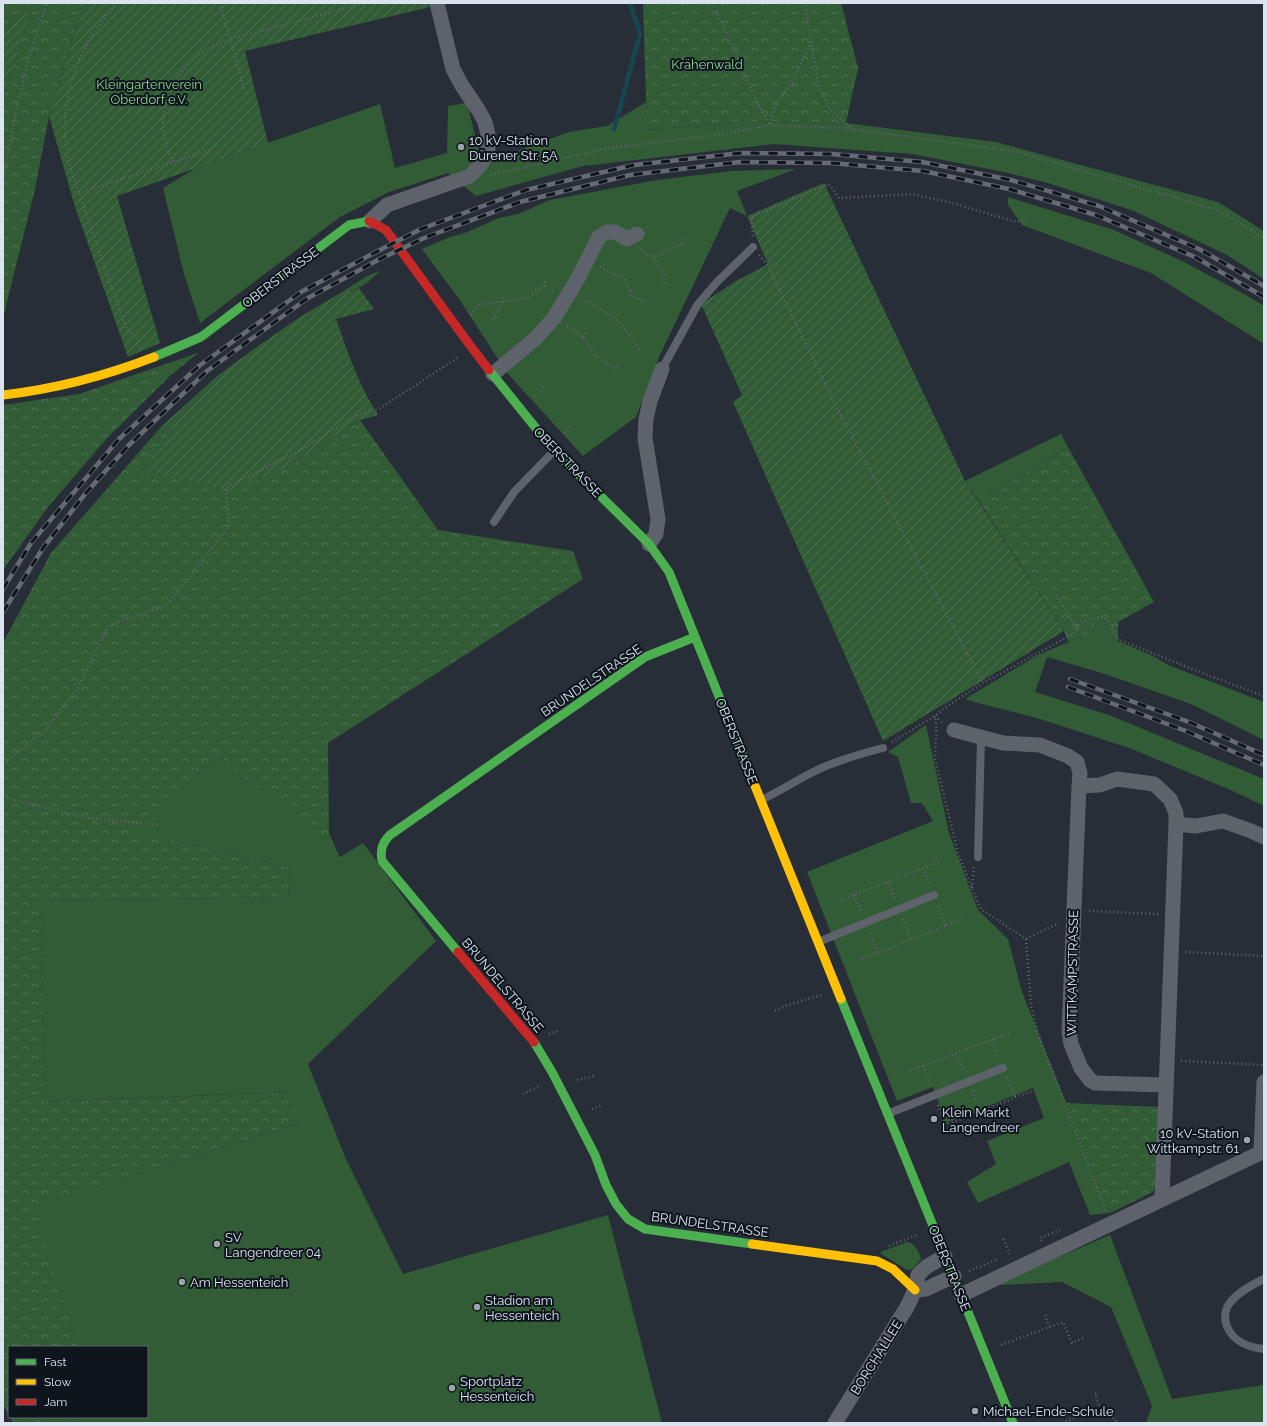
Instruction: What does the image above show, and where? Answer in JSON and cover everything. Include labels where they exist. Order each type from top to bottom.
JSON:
[{"type":"street","points":[[370,221],[387,205],[470,176],[477,170],[486,156],[488,149],[488,135],[485,122],[453,69],[437,3]]},
{"type":"street","name":"OBERSTRASSE","points":[[3,395],[64,386],[116,370],[201,337],[349,225],[370,221],[386,230],[472,348],[522,412],[555,450],[649,544],[669,572],[836,990],[1014,1423]]},
{"type":"street","points":[[493,374],[536,338],[554,318],[599,237],[607,232],[615,232],[627,239],[637,234]]},
{"type":"street","points":[[649,544],[656,534],[658,519],[645,438],[650,401],[662,369]]},
{"type":"street","name":"BRUNDELSTRASSE","points":[[695,637],[645,657],[390,835],[383,841],[380,851],[382,861],[533,1041],[552,1072],[595,1155],[606,1185],[616,1204],[628,1219],[645,1228],[876,1261],[888,1265],[915,1290]]},
{"type":"street","name":"WITTKAMPSTRASSE","points":[[954,730],[1003,743],[1040,745],[1068,756],[1077,762],[1080,773],[1069,1032],[1071,1044],[1081,1068],[1090,1080],[1095,1083],[1165,1085]]},
{"type":"street","points":[[1079,786],[1100,785],[1117,779],[1154,784],[1170,799],[1176,813],[1173,903],[1174,915],[1170,951],[1162,1198]]},
{"type":"street","points":[[1176,824],[1196,826],[1223,821],[1264,837]]},
{"type":"street","points":[[961,1295],[1262,1151],[1264,1082]]},
{"type":"street","name":"BORCHALLEE","points":[[835,1423],[907,1307],[915,1290],[918,1275],[926,1267],[945,1256]]},
{"type":"street","points":[[915,1290],[926,1289],[954,1276]]},
{"type":"lane","points":[[662,369],[698,304],[717,282],[753,247]]},
{"type":"lane","points":[[494,522],[514,492],[555,450]]},
{"type":"lane","points":[[978,857],[981,738]]},
{"type":"lane","points":[[761,800],[817,770],[883,748]]},
{"type":"lane","points":[[817,942],[934,895]]},
{"type":"lane","points":[[887,1114],[1003,1068]]},
{"type":"lane","points":[[1264,1279],[1256,1282],[1235,1296],[1228,1306],[1225,1316],[1226,1327],[1238,1341],[1251,1347],[1264,1349]]},
{"type":"path","points":[[3,180],[15,113],[34,42],[47,3]]},
{"type":"path","points":[[118,3],[107,15],[89,40],[78,67],[70,93],[66,114],[65,135],[67,152],[79,194],[127,330],[141,343],[155,349],[157,355]]},
{"type":"path","points":[[220,3],[244,92]]},
{"type":"path","points":[[172,162],[165,140],[163,122],[165,106],[182,71],[197,56],[230,39],[365,3]]},
{"type":"path","points":[[713,3],[756,100],[770,125]]},
{"type":"path","points":[[805,3],[819,87],[830,109],[852,129]]},
{"type":"path","points":[[770,125],[776,104],[793,81],[811,41]]},
{"type":"path","points":[[470,176],[494,176],[609,148],[725,134],[770,125],[852,129],[1014,151],[1218,210],[1264,238]]},
{"type":"path","points":[[79,194],[210,150]]},
{"type":"path","points":[[983,683],[837,408],[767,264],[753,247],[751,217],[829,184],[839,198],[912,194],[948,202],[1017,222],[1029,218]]},
{"type":"path","points":[[664,283],[666,280],[653,257],[685,242],[686,238]]},
{"type":"path","points":[[587,261],[625,279],[631,294],[646,303]]},
{"type":"path","points":[[545,279],[545,286]]},
{"type":"path","points":[[460,330],[478,305],[528,298],[545,286],[568,295],[620,322],[639,349]]},
{"type":"path","points":[[530,289],[541,288]]},
{"type":"path","points":[[492,323],[502,302],[502,295]]},
{"type":"path","points":[[554,318],[583,337],[594,356],[615,369],[618,365]]},
{"type":"path","points":[[583,337],[586,332]]},
{"type":"path","points":[[3,765],[46,729],[77,690],[108,626],[168,604],[229,526],[226,487],[297,452],[359,414],[379,409],[472,348]]},
{"type":"path","points":[[1055,593],[1077,629]]},
{"type":"path","points":[[883,748],[935,716],[983,683],[1065,639],[1073,634],[1081,623],[1094,618],[1102,617],[1108,621],[1116,637],[1120,640],[1264,696]]},
{"type":"path","points":[[3,797],[87,818],[160,825]]},
{"type":"path","points":[[972,888],[975,862],[978,857]]},
{"type":"path","points":[[841,900],[941,861]]},
{"type":"path","points":[[1073,917],[1079,911],[1174,915]]},
{"type":"path","points":[[862,959],[963,919]]},
{"type":"path","points":[[1026,939],[1031,1006],[1037,1031],[1111,1224]]},
{"type":"path","points":[[1170,951],[1264,956]]},
{"type":"path","points":[[775,1011],[785,1006],[836,990]]},
{"type":"path","points":[[907,1072],[1009,1033]]},
{"type":"path","points":[[1167,1061],[1264,1065]]},
{"type":"path","points":[[946,1125],[1032,1090]]},
{"type":"path","points":[[884,1248],[933,1228]]},
{"type":"path","points":[[1003,1239],[1010,1254]]},
{"type":"path","points":[[1045,1315],[1049,1328]]},
{"type":"path","points":[[985,1352],[1063,1322],[1072,1343],[1084,1338]]},
{"type":"path","points":[[3,1354],[8,1364]]},
{"type":"path","points":[[1099,1392],[1095,1394],[1100,1408],[1118,1422]]},
{"type":"path","points":[[1062,1423],[1100,1408]]},
{"type":"green space","points":[[3,3],[86,3],[75,31],[49,116],[35,189],[3,318],[3,108],[5,92],[31,13],[19,9],[3,36]]},
{"type":"green space","name":"Kleingartenverein Oberdorf e.V.","points":[[86,3],[429,3],[430,7],[245,51],[268,143],[117,196],[160,343],[128,357],[75,207],[49,116],[75,31]]},
{"type":"green space","name":"Krähenwald","points":[[643,3],[841,3],[858,68],[846,123],[745,121],[647,130]]},
{"type":"green space","points":[[19,9],[31,13],[5,92],[3,108],[3,36]]},
{"type":"green space","points":[[646,102],[648,130],[745,121],[846,123],[996,142],[1218,202],[1264,231],[1264,279],[1227,255],[1134,211],[1048,183],[1004,172],[912,154],[774,144],[583,166],[476,196],[448,173],[389,192],[340,217],[200,323],[184,274],[163,188],[196,168],[380,104],[395,168],[447,153],[448,106],[467,103],[479,151],[495,159],[569,132],[607,126]]},
{"type":"green space","points":[[796,169],[737,191],[747,216],[730,208],[659,357],[636,417],[583,456],[508,374],[459,299],[422,249],[450,237],[465,233],[499,218],[518,214],[550,200],[657,180],[731,171]]},
{"type":"green space","points":[[824,183],[965,481],[1064,631],[883,741],[733,402],[742,395],[701,304],[736,281],[768,264],[747,216]]},
{"type":"green space","points":[[1008,197],[1114,230],[1182,261],[1246,295],[1264,306],[1264,344],[1151,273],[1022,225],[1008,205]]},
{"type":"green space","points":[[381,270],[363,285],[355,289],[342,292],[367,276]]},
{"type":"green space","points":[[359,288],[374,309],[336,319],[359,380],[378,415],[360,420],[287,467],[232,490],[142,472],[173,428],[161,427],[217,376],[300,317],[342,292]]},
{"type":"green space","points":[[198,353],[172,374],[108,437],[48,507],[3,570],[3,405],[79,394]]},
{"type":"green space","points":[[360,420],[438,530],[573,551],[583,579],[328,743],[329,833],[340,858],[220,756],[131,830],[291,868],[288,897],[42,901],[44,1102],[290,1092],[297,1124],[34,1207],[77,1346],[8,1346],[8,1413],[3,1404],[3,643],[51,553],[161,427],[174,427],[143,471],[287,467]]},
{"type":"green space","points":[[1061,434],[1068,447],[979,501],[965,481]]},
{"type":"green space","points":[[1068,447],[1154,602],[1118,622],[1118,641],[1114,638],[1107,622],[1099,622],[1093,627],[1091,633],[1069,643],[1064,631],[979,501]]},
{"type":"green space","points":[[1102,621],[1107,622],[1116,640],[1153,656],[1168,665],[1264,702],[1264,740],[1191,704],[1102,673],[1047,657],[1035,692],[1109,715],[1264,779],[1264,806],[1233,791],[1132,749],[1037,718],[965,699],[1038,655],[1090,633],[1094,625]]},
{"type":"green space","points":[[926,725],[949,833],[978,910],[1008,939],[1022,992],[1110,1213],[1090,1215],[1069,1162],[978,1203],[967,1182],[996,1164],[987,1141],[1044,1118],[1033,1088],[946,1123],[933,1087],[897,1101],[807,872],[933,821],[922,803],[911,803],[898,757],[888,752]]},
{"type":"green space","name":"SV Langendreer 04","points":[[220,756],[340,857],[363,843],[436,941],[308,1064],[346,1159],[403,1274],[608,1215],[662,1423],[76,1423],[74,1418],[148,1418],[148,1346],[77,1346],[33,1207],[297,1124],[289,1092],[44,1102],[42,901],[288,897],[291,868],[130,830]]},
{"type":"green space","points":[[1066,1103],[1159,1107],[1155,1187],[1153,1192],[1110,1213]]},
{"type":"green space","points":[[1110,1235],[1172,1399],[1264,1385],[1264,1423],[1146,1423],[1152,1406],[1111,1307],[1062,1282],[1001,1285],[1000,1282]]},
{"type":"green space","points":[[907,1242],[914,1246],[921,1259],[913,1269],[907,1270],[880,1253],[883,1251]]},
{"type":"green space","points":[[10,1418],[74,1418],[76,1423],[13,1423]]},
{"type":"waterway","points":[[614,129],[640,34],[630,3]]},
{"type":"railway","points":[[3,589],[31,543],[119,439],[199,366],[301,292],[421,229],[526,190],[634,165],[741,153],[832,154],[922,162],[1011,180],[1099,206],[1199,249],[1264,286]]},
{"type":"railway","points":[[3,612],[43,548],[85,494],[128,446],[207,371],[308,298],[378,260],[424,238],[520,202],[630,175],[740,162],[831,163],[923,171],[1009,189],[1096,215],[1195,257],[1264,297]]},
{"type":"railway","points":[[1070,679],[1189,722],[1264,755]]},
{"type":"railway","points":[[1068,687],[1186,731],[1264,765]]},
{"type":"traffic: fast","points":[[154,357],[201,337],[349,225],[369,221]]},
{"type":"traffic: fast","points":[[489,370],[552,448],[649,544],[669,572],[751,776]]},
{"type":"traffic: fast","points":[[458,952],[382,861],[382,847],[387,838],[645,657],[695,637]]},
{"type":"traffic: fast","points":[[841,999],[1013,1423]]},
{"type":"traffic: fast","points":[[534,1042],[552,1072],[595,1155],[606,1185],[616,1204],[628,1219],[645,1229],[752,1244]]},
{"type":"traffic: slow","points":[[3,395],[80,381],[154,357]]},
{"type":"traffic: slow","points":[[751,776],[841,999]]},
{"type":"traffic: slow","points":[[752,1244],[877,1261],[893,1269],[915,1290]]},
{"type":"traffic: jam","points":[[369,221],[386,230],[489,370]]},
{"type":"traffic: jam","points":[[458,952],[534,1042]]},
{"type":"place","name":"10 kV-Station Dürener Str. 5A","points":[[461,147]]},
{"type":"place","name":"Klein Markt Langendreer","points":[[934,1119]]},
{"type":"place","name":"10 kV-Station Wittkampstr. 61","points":[[1247,1140]]},
{"type":"place","name":"SV Langendreer 04","points":[[217,1244]]},
{"type":"place","name":"Am Hessenteich","points":[[182,1282]]},
{"type":"place","name":"Stadion am Hessenteich","points":[[477,1307]]},
{"type":"place","name":"Sportplatz Hessenteich","points":[[452,1388]]},
{"type":"place","name":"Michael-Ende-Schule","points":[[975,1411]]}]
